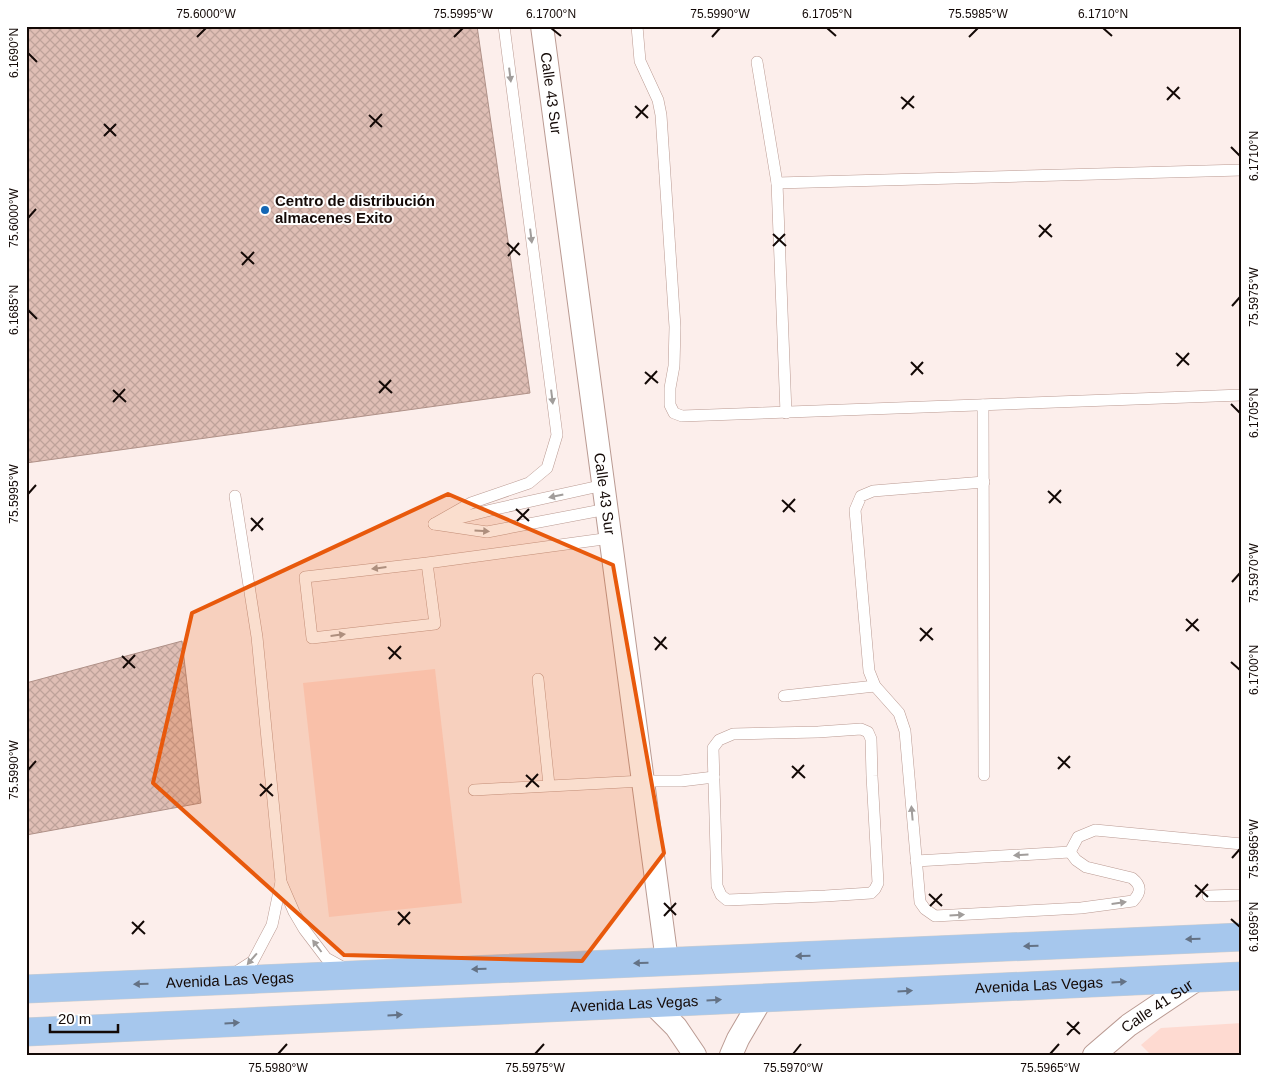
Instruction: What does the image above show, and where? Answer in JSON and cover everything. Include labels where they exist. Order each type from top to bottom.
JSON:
[{"type":"main road","name":"Avenida Las Vegas","points":[[26,989],[1242,937]]},
{"type":"main road","name":"Avenida Las Vegas","points":[[26,1032],[1242,976]]},
{"type":"street","name":"Calle 43 Sur","points":[[542,26],[668,962]]},
{"type":"street","name":"Calle 41 Sur","points":[[1094,1055],[1130,1025],[1199,978]]},
{"type":"street","points":[[731,1055],[762,998]]},
{"type":"street","points":[[652,1003],[676,1028],[695,1055]]},
{"type":"lane","points":[[434,524],[471,503],[529,483],[547,468],[556,435],[504,26]]},
{"type":"lane","points":[[637,26],[640,61],[658,100],[661,115],[675,328],[674,366],[670,388],[670,405],[674,413],[682,416],[786,413],[1242,395]]},
{"type":"lane","points":[[757,62],[777,183],[786,413]]},
{"type":"lane","points":[[777,183],[1242,170]]},
{"type":"lane","points":[[983,405],[984,775]]},
{"type":"lane","points":[[984,482],[873,491],[861,496],[855,510],[869,670],[875,686],[899,713],[905,731],[920,902],[925,909],[935,916],[1081,908],[1133,901],[1138,896],[1140,889],[1138,883],[1132,878],[1086,867],[1076,860],[1070,852]]},
{"type":"lane","points":[[434,524],[604,485]]},
{"type":"lane","points":[[223,980],[253,961],[272,925],[281,882],[257,637],[235,496]]},
{"type":"lane","points":[[434,524],[487,532],[607,509]]},
{"type":"lane","points":[[427,562],[435,624],[312,638],[305,577],[611,538]]},
{"type":"lane","points":[[538,679],[549,785]]},
{"type":"lane","points":[[784,696],[875,686]]},
{"type":"lane","points":[[861,729],[868,732],[871,739],[878,883],[876,889],[870,893],[825,896],[727,900],[721,896],[717,886],[714,777],[714,748],[719,740],[733,734],[861,729]]},
{"type":"lane","points":[[474,790],[643,780],[681,781],[714,777]]},
{"type":"lane","points":[[1070,852],[1078,837],[1095,830],[1242,844]]},
{"type":"lane","points":[[916,861],[1070,852]]},
{"type":"lane","points":[[281,882],[294,912],[304,929],[326,958],[355,975]]},
{"type":"lane","points":[[1208,896],[1242,895]]},
{"type":"highlighted area","points":[[448,494],[613,565],[664,853],[582,961],[344,955],[153,783],[192,613]]},
{"type":"shaded area","points":[[435,669],[462,903],[329,917],[303,683]]},
{"type":"shaded area","points":[[1242,1023],[1242,1055],[1151,1055],[1141,1045],[1161,1028]]},
{"type":"building","name":"Centro de distribución almacenes Exito","points":[[26,26],[477,26],[530,393],[26,463]]},
{"type":"building","points":[[182,641],[201,803],[26,835],[26,683]]},
{"type":"place","name":"Centro de distribución almacenes Exito","points":[[265,210]]}]
